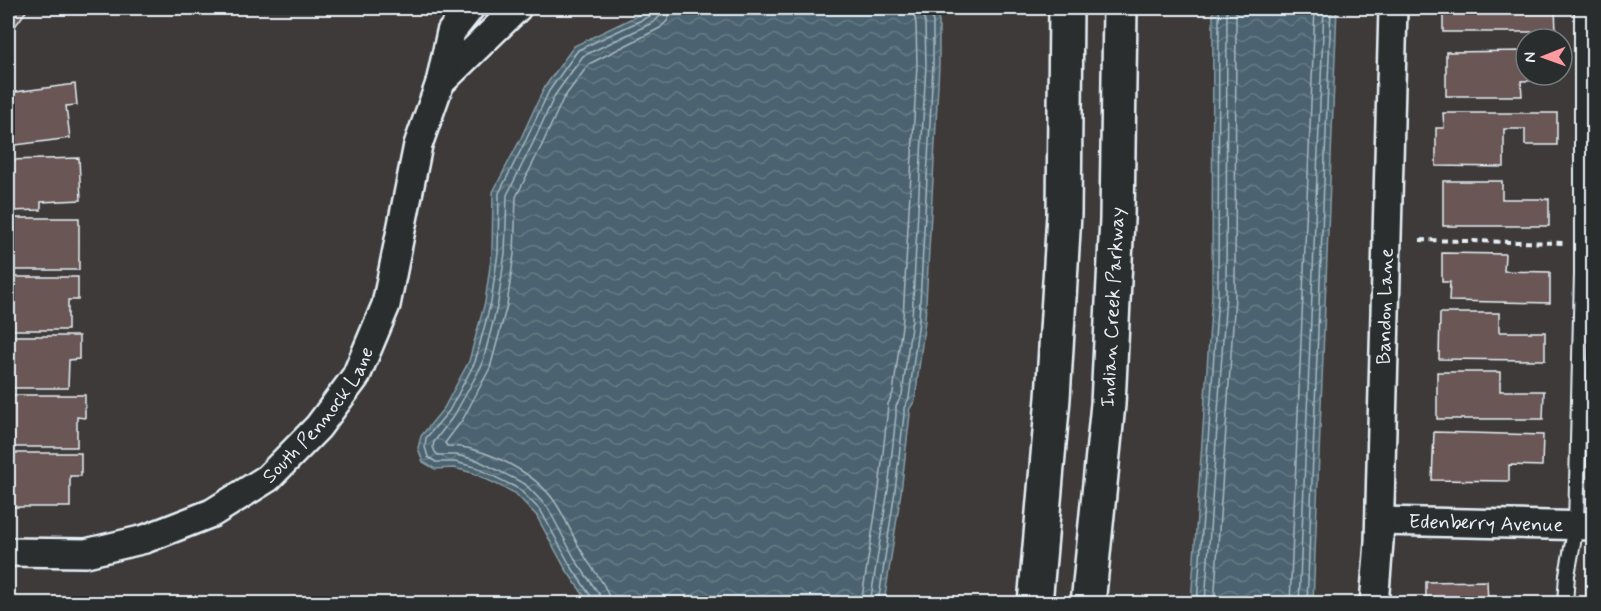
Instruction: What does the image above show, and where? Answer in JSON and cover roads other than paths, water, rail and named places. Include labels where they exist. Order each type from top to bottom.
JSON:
[{"type":"street","name":"South Pennock Lane","points":[[8,552],[86,554],[145,539],[212,513],[268,478],[318,427],[356,376],[386,305],[418,145],[440,82],[451,32],[470,8]]},
{"type":"street","name":"South Pennock Lane","points":[[440,82],[517,8]]},
{"type":"street","points":[[1035,603],[1053,398],[1064,214],[1066,8]]},
{"type":"street","name":"Indian Creek Parkway","points":[[1088,603],[1108,404],[1117,219],[1120,8]]},
{"type":"street","name":"Bandon Lane","points":[[1374,603],[1380,520],[1393,8]]},
{"type":"street","name":"Edenberry Avenue","points":[[1380,520],[1585,526]]},
{"type":"lane","points":[[1565,603],[1567,575],[1585,526],[1582,8]]},
{"type":"water","points":[[653,8],[935,8],[939,21],[939,65],[925,320],[915,400],[909,410],[901,492],[884,603],[589,603],[565,568],[536,515],[515,493],[473,473],[454,468],[435,469],[423,462],[418,448],[421,436],[444,408],[469,361],[485,302],[492,252],[493,192],[544,88],[574,46]]},
{"type":"water","points":[[1213,8],[1337,8],[1313,603],[1191,603],[1212,295]]}]
